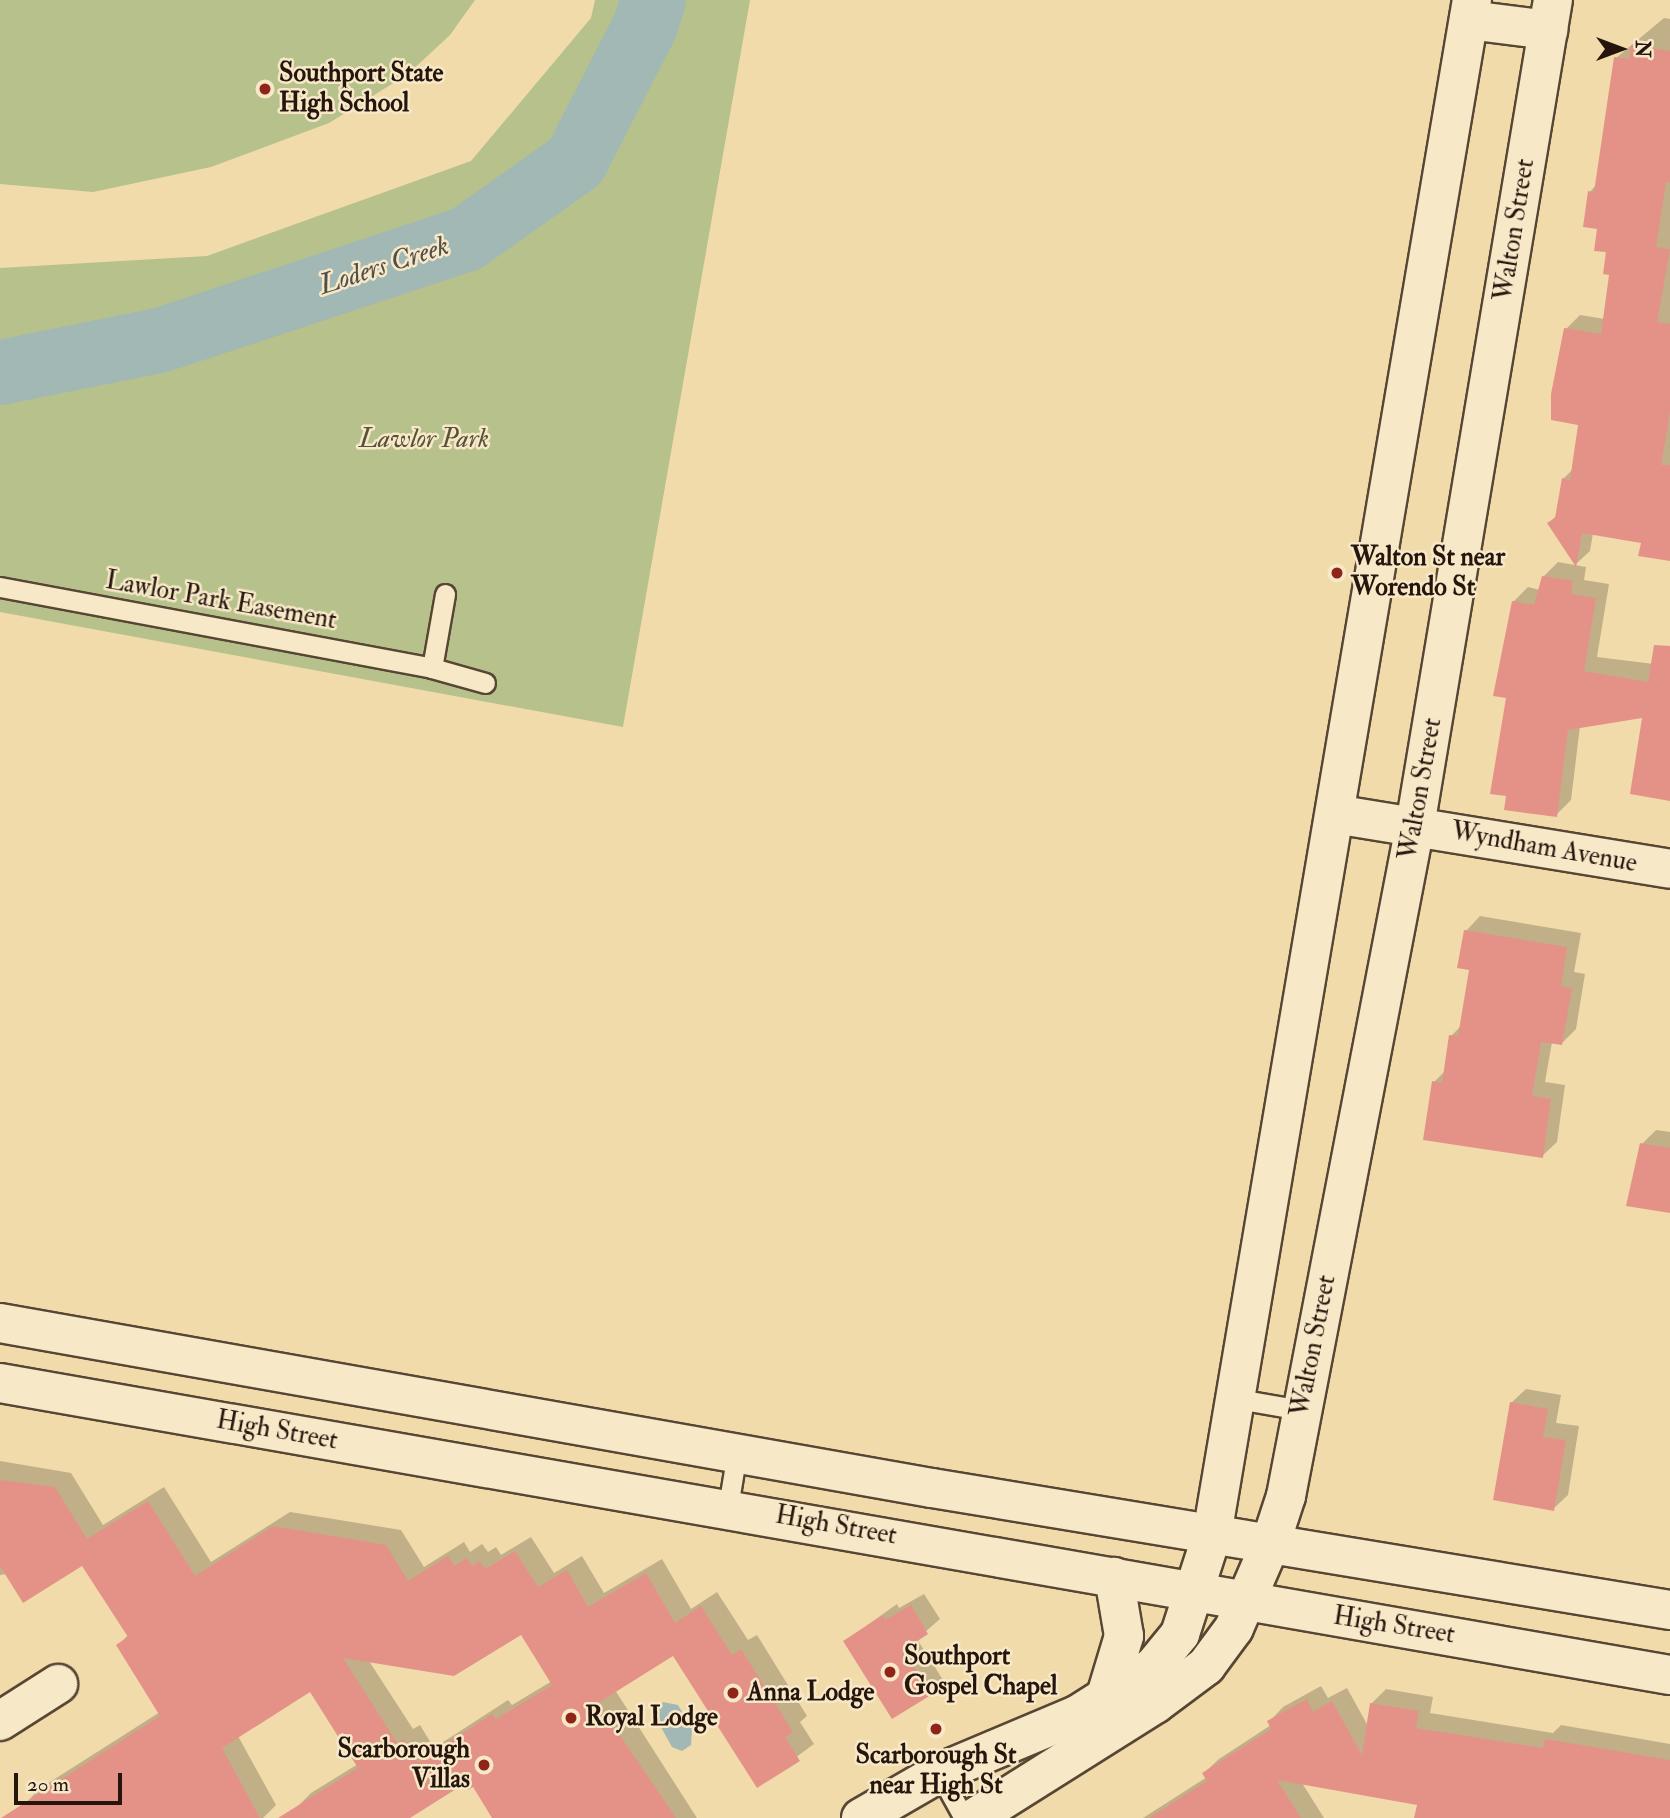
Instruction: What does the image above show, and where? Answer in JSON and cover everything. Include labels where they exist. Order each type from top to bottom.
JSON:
[{"type":"main road","name":"Walton Street","points":[[861,1818],[939,1773],[1029,1738],[1104,1699],[1164,1657],[1197,1593],[1212,1535],[1238,1399],[1470,10],[1551,15],[1415,826],[1286,1496],[1247,1601],[1219,1652],[1185,1683],[974,1818]]},
{"type":"main road","name":"Wyndham Avenue","points":[[1335,814],[1670,869]]},
{"type":"main road","name":"High Street","points":[[0,1323],[1270,1545],[1670,1610]]},
{"type":"main road","name":"High Street","points":[[0,1383],[728,1507],[1197,1593],[1670,1675]]},
{"type":"main road","points":[[1104,1699],[1124,1636],[1114,1577]]},
{"type":"main road","points":[[0,1721],[58,1685]]},
{"type":"lane","name":"Lawlor Park Easement","points":[[0,587],[432,668],[485,683]]},
{"type":"lane","points":[[432,668],[445,594]]},
{"type":"lane","points":[[1238,1399],[1301,1410]]},
{"type":"lane","points":[[728,1507],[737,1452]]},
{"type":"lane","points":[[939,1773],[964,1818]]},
{"type":"green space","points":[[0,0],[475,0],[450,35],[408,74],[329,123],[211,167],[93,192],[0,184]]},
{"type":"green space","name":"Lawlor Park","points":[[595,0],[750,0],[623,727],[0,612],[0,268],[207,256],[471,161],[591,18]]},
{"type":"water","points":[[663,1702],[678,1705],[692,1729],[691,1745],[682,1751],[672,1747],[657,1720],[656,1710]]},
{"type":"building","points":[[1631,45],[1670,51],[1670,183],[1666,182],[1656,247],[1670,249],[1657,322],[1670,324],[1670,412],[1661,465],[1670,465],[1670,561],[1638,556],[1641,543],[1582,533],[1576,567],[1547,523],[1555,518],[1562,478],[1570,480],[1578,425],[1551,420],[1551,394],[1564,328],[1601,334],[1609,275],[1603,274],[1606,252],[1594,251],[1597,229],[1583,227],[1588,191],[1594,192],[1614,57],[1629,59]]},
{"type":"building","points":[[1542,576],[1573,581],[1571,594],[1596,598],[1584,671],[1648,682],[1654,645],[1670,646],[1670,801],[1630,794],[1642,718],[1568,730],[1557,817],[1504,810],[1506,796],[1490,794],[1506,698],[1493,696],[1512,601],[1534,605]]},
{"type":"building","points":[[1464,930],[1567,947],[1561,986],[1572,988],[1562,1045],[1541,1042],[1532,1096],[1551,1099],[1543,1158],[1423,1140],[1432,1081],[1442,1083],[1449,1035],[1458,1036],[1469,970],[1457,968]]},
{"type":"building","points":[[1640,1143],[1670,1148],[1670,1213],[1626,1206]]},
{"type":"building","points":[[1510,1402],[1548,1409],[1543,1437],[1566,1440],[1554,1511],[1493,1500]]},
{"type":"building","points":[[0,1480],[55,1487],[87,1539],[148,1501],[195,1576],[273,1526],[386,1545],[408,1581],[448,1556],[454,1566],[467,1558],[472,1566],[480,1561],[485,1569],[515,1551],[538,1587],[567,1570],[588,1607],[646,1573],[675,1623],[701,1606],[732,1655],[741,1649],[793,1732],[785,1737],[800,1761],[757,1788],[673,1656],[598,1703],[676,1818],[492,1818],[473,1787],[468,1790],[464,1784],[410,1818],[278,1818],[358,1768],[310,1692],[222,1748],[260,1818],[1,1818],[160,1716],[116,1645],[128,1637],[82,1566],[23,1603],[0,1566]],"holes":[[[521,1635],[552,1685],[496,1719],[492,1714],[418,1762],[404,1739],[397,1743],[343,1658],[454,1676]]]},
{"type":"building","name":"Southport Gospel Chapel","points":[[911,1605],[928,1634],[904,1650],[931,1695],[892,1719],[843,1641],[883,1615],[885,1620]]},
{"type":"building","points":[[1307,1699],[1313,1712],[1332,1701],[1362,1755],[1370,1703],[1419,1711],[1416,1728],[1543,1748],[1545,1739],[1670,1760],[1670,1818],[1414,1818],[1417,1805],[1277,1780],[1301,1818],[1149,1818],[1207,1781],[1202,1773],[1271,1729],[1267,1721]]},
{"type":"waterway","name":"Loders Creek","points":[[0,372],[159,340],[465,239],[575,161],[644,27],[653,0]]},
{"type":"place","name":"Southport State High School","points":[[265,89]]},
{"type":"place","name":"Walton St near Worendo St","points":[[1337,573]]},
{"type":"place","name":"Southport Gospel Chapel","points":[[890,1672]]},
{"type":"place","name":"Anna Lodge","points":[[733,1693]]},
{"type":"place","name":"Royal Lodge","points":[[571,1718]]},
{"type":"place","name":"Scarborough St near High St","points":[[936,1729]]},
{"type":"place","name":"Scarborough Villas","points":[[484,1765]]}]
